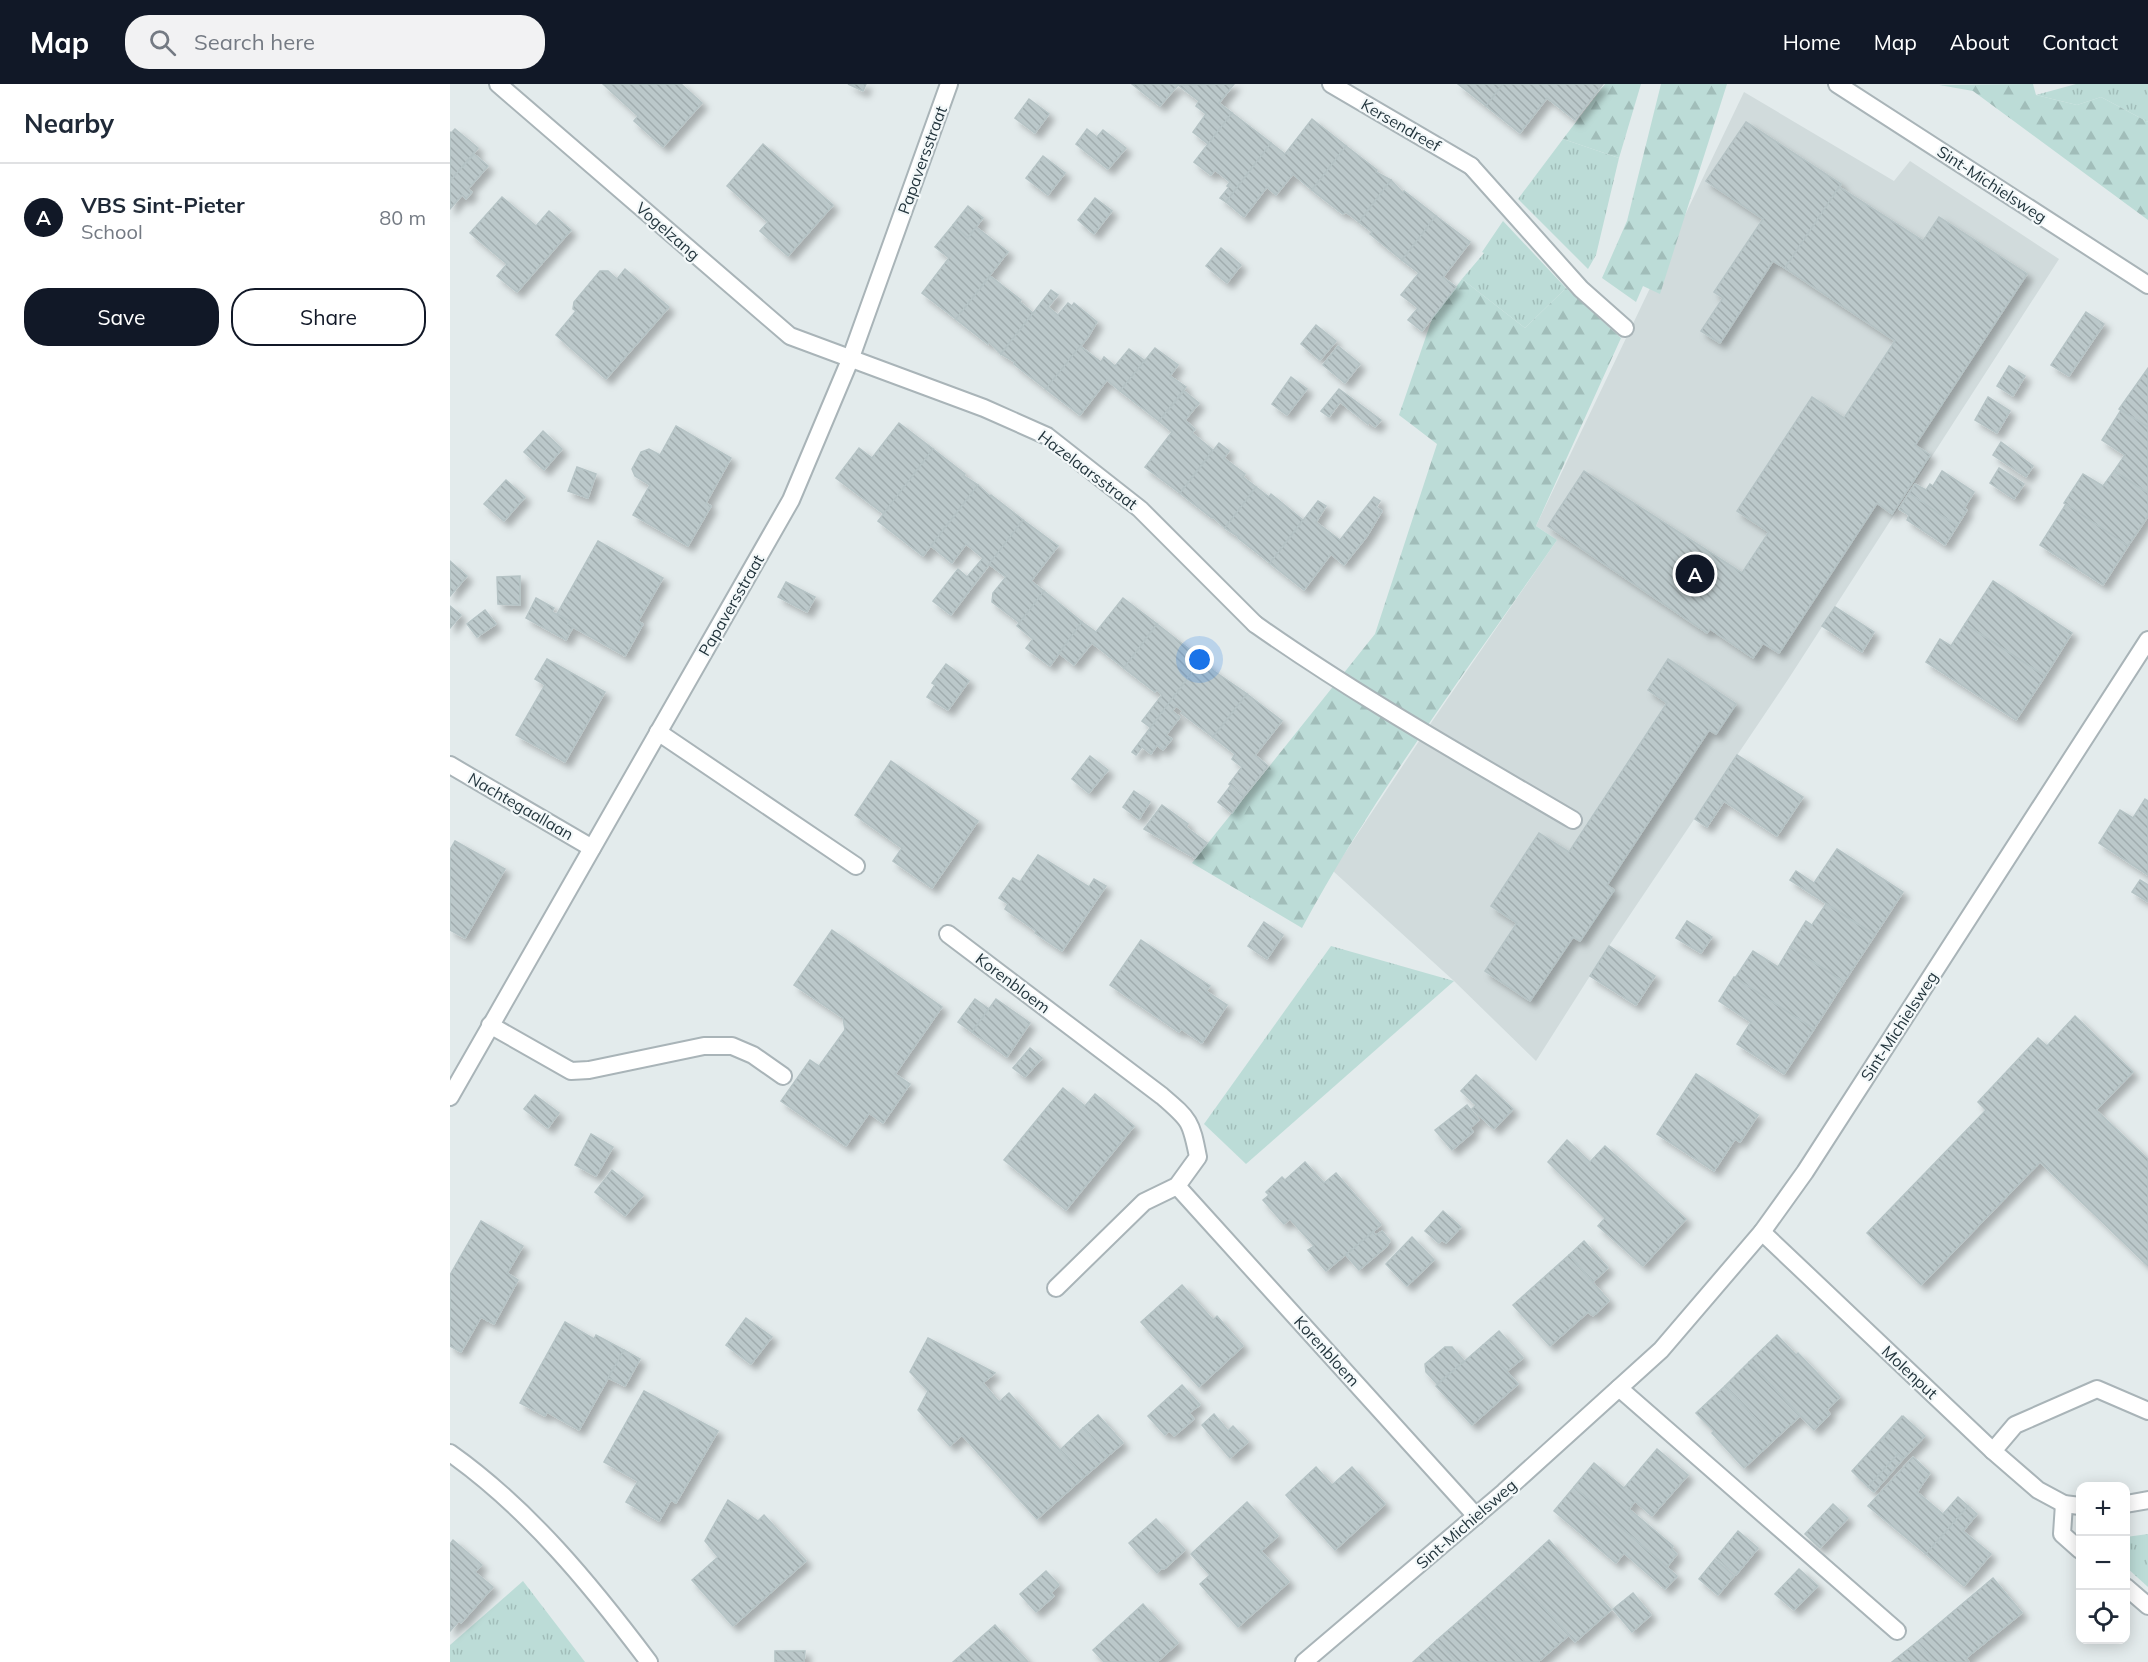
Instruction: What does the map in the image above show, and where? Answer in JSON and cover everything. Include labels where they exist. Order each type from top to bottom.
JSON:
[{"type":"street","name":"Vogelzang","points":[[498,84],[790,336],[850,360]]},
{"type":"street","name":"Papaversstraat","points":[[450,1097],[791,500],[850,360],[949,84]]},
{"type":"street","name":"Kersendreef","points":[[1331,84],[1471,166],[1581,289],[1625,328]]},
{"type":"street","name":"Sint-Michielsweg","points":[[1837,84],[2148,285]]},
{"type":"street","name":"Hazelaarsstraat","points":[[850,360],[954,397],[1047,436],[1140,509],[1255,624],[1349,686],[1573,820]]},
{"type":"street","name":"Sint-Michielsweg","points":[[1309,1660],[1476,1516],[1661,1350],[1761,1232],[1805,1172],[2148,640]]},
{"type":"street","points":[[658,732],[855,866]]},
{"type":"street","name":"Nachtegaallaan","points":[[450,765],[592,848]]},
{"type":"street","name":"Korenbloem","points":[[948,934],[1182,1113],[1192,1127],[1198,1157],[1177,1186],[1144,1202],[1056,1288]]},
{"type":"street","points":[[490,1025],[571,1071],[589,1070],[704,1046],[732,1046],[753,1055],[783,1076]]},
{"type":"street","name":"Korenbloem","points":[[1177,1186],[1476,1516]]},
{"type":"street","name":"Molenput","points":[[1761,1232],[1992,1450],[2038,1490],[2072,1505],[2062,1534],[2076,1546]]},
{"type":"street","points":[[1619,1388],[1897,1631]]},
{"type":"street","points":[[1992,1450],[2015,1425],[2097,1389],[2148,1411]]},
{"type":"street","points":[[450,1453],[472,1468],[535,1524],[606,1606],[649,1662]]},
{"type":"street","points":[[2130,1503],[2148,1500]]},
{"type":"street","points":[[2129,1590],[2148,1606]]},
{"type":"shaded area","points":[[1744,92],[1894,181],[1910,161],[2059,259],[1789,678],[1609,946],[1536,1061],[1454,981],[1333,871],[1433,720],[1557,540],[1536,526]]},
{"type":"green space","points":[[1605,84],[1641,84],[1619,158],[1563,139]]},
{"type":"green space","points":[[1661,84],[1727,84],[1660,294],[1643,286],[1636,302],[1602,278],[1627,221]]},
{"type":"green space","points":[[2033,84],[2036,95],[2077,105],[2101,97],[2148,122],[2148,220],[1973,91],[1939,85]]},
{"type":"green space","points":[[2076,84],[2148,84],[2148,122],[2101,97],[2077,105],[2036,95]]},
{"type":"green space","points":[[1563,139],[1619,158],[1596,255],[1588,269],[1518,199]]},
{"type":"green space","points":[[1503,221],[1566,288],[1525,328],[1462,279],[1484,253],[1482,252]]},
{"type":"green space","points":[[1462,279],[1525,328],[1566,288],[1621,338],[1536,526],[1557,540],[1392,779],[1360,828],[1302,928],[1192,863],[1375,634],[1437,444],[1399,415],[1432,319]]},
{"type":"green space","points":[[1331,946],[1454,981],[1246,1164],[1204,1124]]},
{"type":"green space","points":[[2148,1534],[2148,1587],[2130,1571],[2130,1536]]},
{"type":"green space","points":[[523,1581],[585,1662],[450,1662],[450,1645]]},
{"type":"building","points":[[603,84],[681,84],[702,103],[663,147],[634,121],[638,116]]},
{"type":"building","points":[[848,84],[866,84],[863,91]]},
{"type":"building","points":[[1132,84],[1179,84],[1160,106]]},
{"type":"building","points":[[1234,84],[1219,103],[1232,113],[1208,144],[1193,132],[1206,114],[1196,106],[1199,101],[1178,85]]},
{"type":"building","points":[[1458,84],[1503,84],[1486,106]]},
{"type":"building","points":[[1503,84],[1603,84],[1575,120],[1547,98],[1520,133],[1486,106]]},
{"type":"building","points":[[1029,99],[1049,114],[1035,133],[1015,118]]},
{"type":"building","points":[[1232,113],[1271,143],[1226,202],[1220,198],[1229,187],[1227,186],[1230,182],[1215,170],[1211,175],[1194,162]]},
{"type":"building","points":[[1312,119],[1346,146],[1312,190],[1293,174],[1276,195],[1267,187],[1244,217],[1226,202],[1271,143],[1285,154]]},
{"type":"building","points":[[1746,122],[1841,184],[1785,268],[1773,261],[1720,343],[1701,331],[1723,298],[1714,292],[1763,219],[1706,181]]},
{"type":"building","points":[[455,129],[478,148],[450,181],[450,132]]},
{"type":"building","points":[[1087,129],[1097,137],[1103,130],[1126,148],[1108,169],[1076,144]]},
{"type":"building","points":[[763,144],[833,205],[788,256],[760,231],[768,222],[727,186]]},
{"type":"building","points":[[1346,146],[1377,170],[1376,172],[1391,180],[1359,222],[1346,212],[1343,214],[1312,190]]},
{"type":"building","points":[[474,154],[488,166],[468,189],[472,192],[466,199],[462,195],[450,209],[450,181]]},
{"type":"building","points":[[1043,156],[1065,173],[1048,195],[1026,178]]},
{"type":"building","points":[[1391,180],[1403,193],[1404,191],[1436,216],[1402,260],[1359,222]]},
{"type":"building","points":[[1839,187],[1923,241],[1939,217],[2027,274],[1915,445],[1930,455],[1892,514],[1877,503],[1779,653],[1763,643],[1753,658],[1710,629],[1707,633],[1548,526],[1584,471],[1742,573],[1769,532],[1737,511],[1812,397],[1844,418],[1895,341],[1785,268]]},
{"type":"building","points":[[502,197],[536,226],[549,211],[571,230],[517,292],[497,276],[507,264],[470,233]]},
{"type":"building","points":[[1095,198],[1112,211],[1094,234],[1078,220]]},
{"type":"building","points":[[968,206],[983,218],[968,238],[953,225]]},
{"type":"building","points":[[1436,216],[1470,242],[1443,277],[1456,287],[1422,331],[1408,320],[1418,308],[1401,295],[1419,273],[1402,260]]},
{"type":"building","points":[[953,225],[968,238],[976,227],[1008,252],[956,319],[922,293],[949,258],[935,247]]},
{"type":"building","points":[[1221,248],[1241,265],[1227,283],[1206,266]]},
{"type":"building","points":[[625,269],[669,307],[606,379],[556,335],[576,311],[573,309],[574,302],[600,271],[608,271],[617,279]]},
{"type":"building","points":[[990,276],[1021,300],[1020,302],[1033,313],[1001,354],[989,342],[988,344],[956,319]]},
{"type":"building","points":[[1051,290],[1058,295],[1048,307],[1058,315],[1068,303],[1072,306],[1074,303],[1097,322],[1088,337],[1046,389],[1014,364],[1015,362],[1001,354]]},
{"type":"building","points":[[2086,312],[2104,324],[2069,376],[2051,365]]},
{"type":"building","points":[[1316,325],[1336,341],[1320,360],[1301,344]]},
{"type":"building","points":[[1080,346],[1101,362],[1104,357],[1115,366],[1129,349],[1145,361],[1120,391],[1107,380],[1080,415],[1046,389]]},
{"type":"building","points":[[1338,346],[1360,364],[1345,383],[1323,365]]},
{"type":"building","points":[[1155,348],[1178,365],[1170,376],[1186,387],[1159,421],[1120,391]]},
{"type":"building","points":[[2009,366],[2025,376],[2013,396],[1997,386]]},
{"type":"building","points":[[2148,368],[2148,427],[2119,409]]},
{"type":"building","points":[[1291,377],[1307,389],[1287,415],[1272,404]]},
{"type":"building","points":[[1339,389],[1381,420],[1375,427],[1340,402],[1329,417],[1321,411]]},
{"type":"building","points":[[1184,391],[1199,403],[1185,420],[1195,429],[1192,433],[1213,450],[1180,493],[1145,467],[1172,432],[1159,421]]},
{"type":"building","points":[[1988,397],[2010,411],[1997,433],[1975,420]]},
{"type":"building","points":[[2121,410],[2148,427],[2148,493],[2114,471],[2125,455],[2102,440]]},
{"type":"building","points":[[899,423],[933,449],[884,514],[836,478],[859,448],[872,458]]},
{"type":"building","points":[[676,426],[731,458],[706,503],[711,506],[688,546],[633,515],[650,485],[635,476],[632,469],[641,452],[649,449],[660,455]]},
{"type":"building","points":[[543,431],[562,449],[544,470],[524,452]]},
{"type":"building","points":[[2001,442],[2033,466],[2026,477],[1993,455]]},
{"type":"building","points":[[1219,443],[1229,451],[1224,458],[1245,474],[1243,477],[1256,487],[1225,528],[1180,493]]},
{"type":"building","points":[[933,449],[978,485],[923,556],[878,521]]},
{"type":"building","points":[[577,467],[596,474],[588,498],[568,491]]},
{"type":"building","points":[[1999,468],[2024,484],[2014,499],[1990,483]]},
{"type":"building","points":[[1942,471],[1974,492],[1957,526],[1909,493],[1915,484],[1926,490],[1930,484],[1933,486]]},
{"type":"building","points":[[2114,471],[2148,493],[2148,516],[2128,546],[2064,503],[2083,474],[2103,486]]},
{"type":"building","points":[[506,480],[525,497],[504,521],[484,504]]},
{"type":"building","points":[[978,485],[1023,520],[951,615],[933,601],[958,569],[967,577],[983,558],[966,544],[952,563],[931,546]]},
{"type":"building","points":[[1256,487],[1269,497],[1271,494],[1303,520],[1270,563],[1225,528]]},
{"type":"building","points":[[1909,493],[1957,526],[1945,545],[1907,520],[1909,515],[1899,509]]},
{"type":"building","points":[[1374,497],[1380,501],[1376,507],[1382,511],[1367,536],[1344,565],[1331,554],[1304,590],[1270,563],[1318,501],[1326,506],[1316,522],[1340,540]]},
{"type":"building","points":[[2066,504],[2128,546],[2103,585],[2040,545]]},
{"type":"building","points":[[1023,520],[1058,546],[1031,581],[1044,591],[1020,623],[992,602],[993,593],[1006,577],[989,564]]},
{"type":"building","points":[[598,541],[663,578],[638,621],[643,624],[625,656],[568,624],[570,621],[557,614]]},
{"type":"building","points":[[450,561],[467,576],[450,596]]},
{"type":"building","points":[[520,576],[520,605],[498,604],[497,577]]},
{"type":"building","points":[[1993,581],[2072,633],[2045,676],[1965,624]]},
{"type":"building","points":[[786,582],[815,597],[807,612],[778,597]]},
{"type":"building","points":[[1044,591],[1082,622],[1050,666],[1026,648],[1033,639],[1017,626]]},
{"type":"building","points":[[536,598],[554,608],[552,612],[570,621],[568,624],[573,627],[566,640],[526,618]]},
{"type":"building","points":[[1123,598],[1157,624],[1124,668],[1092,643],[1074,665],[1059,653],[1082,622],[1096,632]]},
{"type":"building","points":[[450,606],[461,615],[450,628]]},
{"type":"building","points":[[1835,607],[1874,632],[1862,652],[1822,626]]},
{"type":"building","points":[[485,610],[496,624],[477,637],[467,624]]},
{"type":"building","points":[[1157,624],[1189,649],[1188,651],[1202,659],[1151,728],[1142,721],[1162,695],[1124,668]]},
{"type":"building","points":[[1965,624],[2045,676],[2016,720],[1926,662],[1940,639],[1951,646]]},
{"type":"building","points":[[547,659],[605,692],[565,762],[516,735],[545,685],[535,679]]},
{"type":"building","points":[[1202,659],[1214,671],[1247,694],[1213,737],[1181,713],[1183,711],[1176,706],[1172,711],[1180,717],[1166,735],[1172,739],[1163,750],[1157,745],[1151,754],[1142,747],[1136,755],[1132,752]]},
{"type":"building","points":[[1668,659],[1736,704],[1716,734],[1709,730],[1607,885],[1614,890],[1580,941],[1573,937],[1530,1001],[1485,971],[1517,923],[1491,906],[1539,833],[1569,852],[1667,703],[1648,690]]},
{"type":"building","points":[[946,664],[969,681],[948,710],[927,697],[935,685],[932,683]]},
{"type":"building","points":[[1247,694],[1282,721],[1255,755],[1268,766],[1244,796],[1229,784],[1242,767],[1232,759],[1235,754],[1213,737]]},
{"type":"building","points":[[1737,755],[1803,797],[1777,836],[1724,801],[1707,827],[1695,819]]},
{"type":"building","points":[[1090,756],[1108,770],[1089,793],[1072,779]]},
{"type":"building","points":[[891,761],[978,821],[932,888],[893,861],[902,848],[855,815]]},
{"type":"building","points":[[1231,785],[1244,796],[1232,813],[1218,802]]},
{"type":"building","points":[[1134,791],[1150,802],[1139,819],[1123,807]]},
{"type":"building","points":[[2145,799],[2148,801],[2148,875],[2099,843],[2120,810],[2133,818]]},
{"type":"building","points":[[1162,805],[1188,824],[1186,827],[1207,843],[1195,858],[1144,829]]},
{"type":"building","points":[[455,841],[505,869],[465,938],[450,930],[450,850]]},
{"type":"building","points":[[1837,849],[1903,892],[1875,935],[1790,880],[1796,871],[1814,883]]},
{"type":"building","points":[[1038,855],[1089,887],[1094,879],[1106,886],[1062,951],[1005,909],[1008,904],[999,898],[1013,878],[1020,882]]},
{"type":"building","points":[[2140,880],[2148,885],[2148,902],[2132,892]]},
{"type":"building","points":[[1826,904],[1875,935],[1844,982],[1790,947],[1806,921],[1812,925]]},
{"type":"building","points":[[1687,921],[1712,937],[1701,953],[1676,938]]},
{"type":"building","points":[[1264,922],[1283,935],[1267,959],[1248,946]]},
{"type":"building","points":[[832,930],[942,1007],[895,1074],[910,1084],[883,1123],[869,1113],[846,1146],[781,1101],[810,1060],[819,1066],[845,1030],[843,1018],[794,985]]},
{"type":"building","points":[[1141,940],[1210,986],[1206,991],[1227,1005],[1202,1043],[1181,1029],[1179,1032],[1110,985]]},
{"type":"building","points":[[1609,946],[1655,976],[1636,1005],[1590,976]]},
{"type":"building","points":[[1790,947],[1844,982],[1814,1029],[1735,978],[1753,951],[1778,967]]},
{"type":"building","points":[[1734,977],[1814,1029],[1784,1074],[1737,1044],[1751,1022],[1719,1001]]},
{"type":"building","points":[[975,999],[989,1009],[972,1032],[958,1022]]},
{"type":"building","points":[[996,999],[1030,1023],[1007,1057],[972,1032]]},
{"type":"building","points":[[2075,1016],[2133,1072],[2096,1110],[2148,1159],[2148,1266],[2040,1162],[1921,1285],[1867,1233],[1986,1110],[1978,1102],[2038,1038],[2047,1046]]},
{"type":"building","points":[[1030,1048],[1042,1058],[1025,1077],[1013,1068]]},
{"type":"building","points":[[1696,1074],[1758,1115],[1740,1142],[1735,1139],[1714,1171],[1657,1134]]},
{"type":"building","points":[[1476,1075],[1513,1109],[1494,1129],[1472,1109],[1476,1105],[1461,1091]]},
{"type":"building","points":[[1063,1088],[1085,1106],[1095,1094],[1134,1126],[1066,1210],[1004,1160]]},
{"type":"building","points":[[535,1095],[559,1113],[548,1128],[524,1109]]},
{"type":"building","points":[[1467,1105],[1479,1120],[1470,1128],[1473,1132],[1452,1150],[1435,1130]]},
{"type":"building","points":[[591,1134],[613,1147],[596,1176],[575,1165]]},
{"type":"building","points":[[1567,1140],[1590,1162],[1605,1146],[1686,1219],[1643,1266],[1598,1226],[1605,1218],[1548,1162]]},
{"type":"building","points":[[1305,1162],[1324,1183],[1336,1173],[1381,1225],[1326,1271],[1308,1250],[1314,1246],[1290,1219],[1284,1224],[1263,1200],[1269,1195],[1266,1192],[1282,1177],[1285,1180]]},
{"type":"building","points":[[612,1170],[643,1195],[625,1216],[595,1192]]},
{"type":"building","points":[[1443,1211],[1461,1227],[1446,1243],[1442,1240],[1439,1243],[1425,1231]]},
{"type":"building","points":[[481,1221],[523,1246],[507,1273],[518,1280],[494,1324],[481,1317],[461,1352],[450,1346],[450,1275]]},
{"type":"building","points":[[1382,1231],[1390,1241],[1359,1270],[1346,1255],[1373,1232],[1376,1235]]},
{"type":"building","points":[[1412,1237],[1434,1260],[1407,1286],[1386,1264]]},
{"type":"building","points":[[1584,1241],[1608,1268],[1593,1282],[1569,1255]]},
{"type":"building","points":[[1569,1255],[1609,1301],[1593,1316],[1588,1312],[1550,1346],[1513,1305]]},
{"type":"building","points":[[1182,1285],[1213,1320],[1217,1316],[1243,1346],[1199,1387],[1141,1322]]},
{"type":"building","points":[[746,1318],[772,1337],[751,1364],[726,1345]]},
{"type":"building","points":[[565,1322],[594,1339],[596,1335],[624,1350],[579,1430],[547,1412],[545,1416],[520,1403]]},
{"type":"building","points":[[1499,1331],[1523,1358],[1506,1372],[1483,1345]]},
{"type":"building","points":[[1777,1335],[1796,1355],[1798,1353],[1840,1397],[1827,1410],[1830,1414],[1814,1430],[1749,1362]]},
{"type":"building","points":[[928,1338],[995,1373],[983,1383],[999,1402],[1009,1393],[1084,1477],[1037,1519],[962,1435],[950,1446],[918,1410],[928,1391],[910,1372]]},
{"type":"building","points":[[1483,1345],[1518,1384],[1472,1425],[1436,1386]]},
{"type":"building","points":[[1445,1347],[1452,1347],[1464,1361],[1437,1384],[1426,1372],[1425,1364]]},
{"type":"building","points":[[624,1350],[640,1359],[625,1386],[608,1378]]},
{"type":"building","points":[[1749,1362],[1800,1416],[1775,1439],[1725,1386]]},
{"type":"building","points":[[1182,1385],[1200,1405],[1189,1413],[1194,1419],[1174,1436],[1169,1431],[1165,1435],[1148,1416]]},
{"type":"building","points":[[1725,1386],[1775,1439],[1744,1468],[1696,1413]]},
{"type":"building","points":[[644,1391],[718,1431],[676,1503],[671,1500],[659,1521],[626,1502],[638,1481],[604,1462]]},
{"type":"building","points":[[1214,1414],[1228,1431],[1233,1426],[1248,1442],[1230,1458],[1202,1425]]},
{"type":"building","points":[[1098,1415],[1123,1443],[1108,1456],[1083,1428]]},
{"type":"building","points":[[1902,1416],[1883,1439],[1904,1458],[1898,1454],[1868,1487],[1852,1471]]},
{"type":"building","points":[[1903,1416],[1925,1436],[1904,1458],[1883,1439]]},
{"type":"building","points":[[1083,1428],[1108,1456],[1084,1477],[1060,1450]]},
{"type":"building","points":[[1657,1449],[1688,1475],[1652,1516],[1635,1501],[1629,1509],[1673,1546],[1672,1549],[1677,1554],[1667,1567],[1574,1487],[1594,1463],[1624,1488]]},
{"type":"building","points":[[1898,1454],[1903,1459],[1874,1492],[1868,1487]]},
{"type":"building","points":[[1913,1457],[1930,1473],[1917,1492],[1943,1514],[1958,1497],[1968,1506],[1926,1554],[1868,1506]]},
{"type":"building","points":[[1316,1467],[1332,1485],[1352,1467],[1385,1504],[1335,1550],[1286,1495]]},
{"type":"building","points":[[1574,1487],[1677,1576],[1665,1589],[1624,1553],[1616,1563],[1554,1511]]},
{"type":"building","points":[[728,1500],[758,1521],[764,1515],[806,1561],[733,1626],[692,1580],[718,1557],[705,1541]]},
{"type":"building","points":[[1247,1502],[1278,1536],[1261,1551],[1289,1582],[1238,1627],[1200,1584],[1210,1575],[1191,1554]]},
{"type":"building","points":[[1833,1504],[1848,1518],[1820,1548],[1805,1534]]},
{"type":"building","points":[[1968,1506],[1977,1514],[1963,1531],[1991,1554],[1964,1586],[1926,1554]]},
{"type":"building","points":[[1156,1519],[1185,1550],[1157,1573],[1129,1543]]},
{"type":"building","points":[[1738,1531],[1758,1548],[1736,1575],[1716,1558]]},
{"type":"building","points":[[453,1540],[482,1565],[475,1572],[493,1587],[461,1623],[459,1621],[450,1631],[450,1544]]},
{"type":"building","points":[[1549,1540],[1611,1610],[1575,1642],[1512,1574]]},
{"type":"building","points":[[1715,1559],[1734,1576],[1718,1595],[1699,1579]]},
{"type":"building","points":[[1799,1569],[1818,1586],[1794,1610],[1775,1594]]},
{"type":"building","points":[[1046,1571],[1059,1585],[1051,1593],[1054,1596],[1036,1612],[1020,1594]]},
{"type":"building","points":[[1512,1574],[1569,1635],[1538,1662],[1525,1662],[1475,1607]]},
{"type":"building","points":[[1993,1578],[2022,1613],[1966,1658],[1969,1662],[1935,1662],[1917,1642]]},
{"type":"building","points":[[1633,1593],[1651,1615],[1632,1632],[1613,1609]]},
{"type":"building","points":[[1143,1604],[1178,1643],[1157,1662],[1104,1662],[1093,1650]]},
{"type":"building","points":[[1475,1607],[1525,1662],[1457,1662],[1437,1640]]},
{"type":"building","points":[[995,1625],[1028,1662],[953,1662]]},
{"type":"building","points":[[1437,1640],[1457,1662],[1413,1662]]},
{"type":"building","points":[[1917,1642],[1935,1662],[1892,1662]]},
{"type":"building","points":[[775,1651],[805,1651],[804,1662],[775,1662]]},
{"type":"place","name":"VBS Sint-Pieter","points":[[1695,574]]}]
